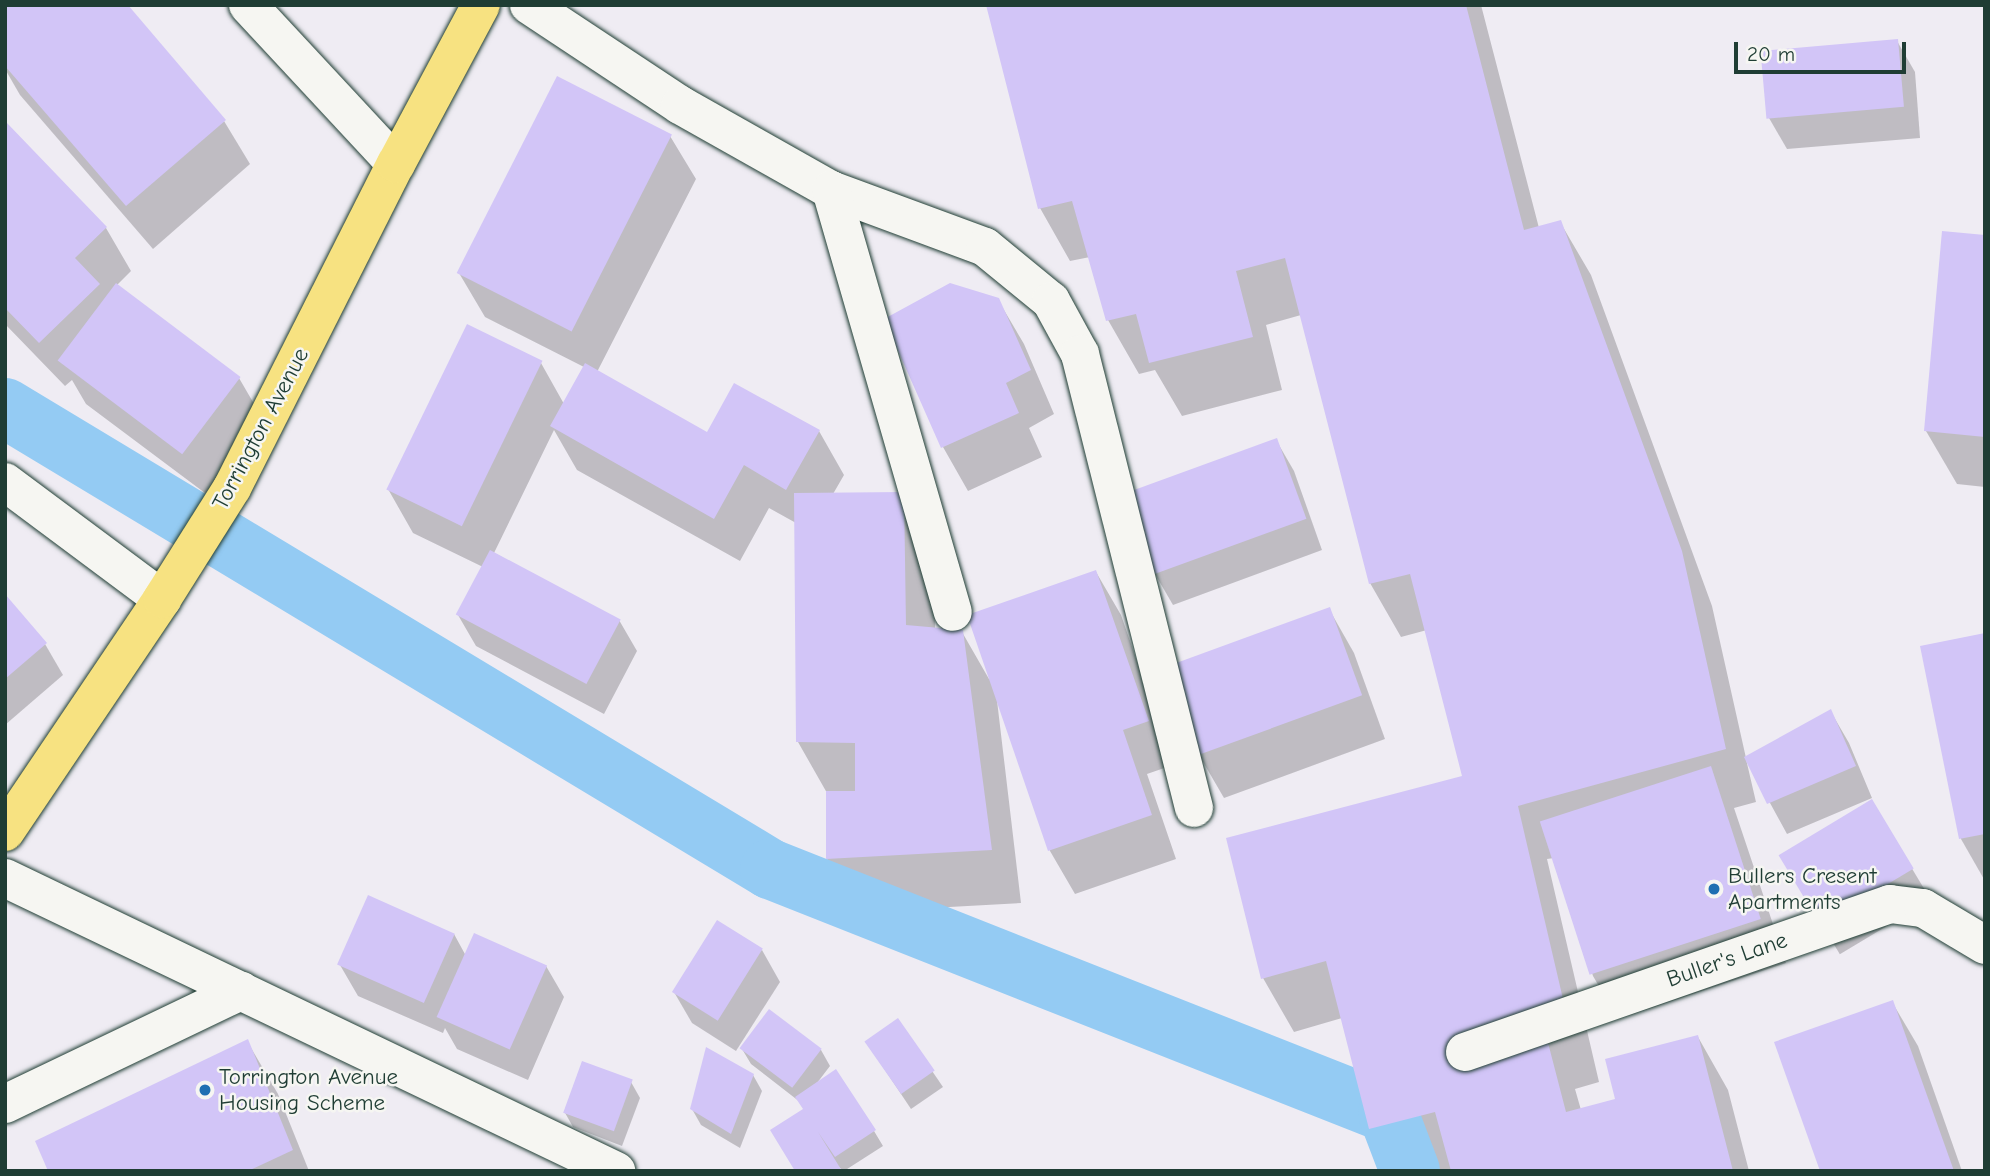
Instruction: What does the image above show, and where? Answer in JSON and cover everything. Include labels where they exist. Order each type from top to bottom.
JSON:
[{"type":"main road","name":"Torrington Avenue","points":[[5,832],[162,599],[232,488],[396,164],[481,5]]},
{"type":"street","points":[[248,5],[396,164]]},
{"type":"street","points":[[529,5],[680,105],[831,190],[985,247],[1051,301],[1080,354],[1194,808]]},
{"type":"street","points":[[831,190],[953,612]]},
{"type":"street","points":[[5,481],[162,599]]},
{"type":"street","points":[[5,877],[616,1171]]},
{"type":"street","name":"Buller's Lane","points":[[1465,1052],[1891,904],[1923,908],[1985,945]]},
{"type":"street","points":[[5,1104],[242,991]]},
{"type":"building","points":[[5,5],[128,5],[226,120],[126,206],[5,66]]},
{"type":"building","points":[[986,5],[1466,5],[1524,230],[1561,220],[1682,551],[1726,749],[1518,806],[1570,1029],[1546,1035],[1566,1112],[1615,1099],[1605,1059],[1698,1035],[1733,1171],[1451,1171],[1435,1112],[1369,1129],[1326,961],[1261,979],[1226,838],[1462,776],[1410,574],[1369,584],[1285,258],[1236,271],[1253,337],[1149,363],[1136,314],[1106,321],[1072,201],[1038,209]]},
{"type":"building","points":[[1898,39],[1904,107],[1766,119],[1761,51]]},
{"type":"building","points":[[557,76],[672,135],[572,331],[457,273]]},
{"type":"building","points":[[7,123],[107,227],[75,258],[100,284],[39,343],[5,308]]},
{"type":"building","points":[[1942,231],[1985,235],[1985,437],[1924,431]]},
{"type":"building","points":[[116,283],[241,377],[182,454],[58,360]]},
{"type":"building","points":[[950,283],[999,298],[1031,370],[1006,383],[1019,413],[941,448],[884,319]]},
{"type":"building","points":[[467,324],[542,361],[462,526],[386,489]]},
{"type":"building","points":[[585,363],[707,432],[734,383],[820,430],[786,490],[744,465],[714,519],[550,426]]},
{"type":"building","points":[[1277,438],[1306,519],[1153,575],[1124,494]]},
{"type":"building","points":[[904,492],[906,625],[963,630],[992,850],[826,859],[826,791],[855,791],[855,743],[796,742],[794,493]]},
{"type":"building","points":[[490,550],[621,619],[586,684],[456,614]]},
{"type":"building","points":[[1096,570],[1149,721],[1123,730],[1152,815],[1048,851],[967,615]]},
{"type":"building","points":[[5,594],[47,643],[5,679]]},
{"type":"building","points":[[1330,607],[1362,695],[1197,756],[1165,667]]},
{"type":"building","points":[[1985,633],[1985,834],[1959,839],[1920,646]]},
{"type":"building","points":[[1831,709],[1856,766],[1767,804],[1744,757]]},
{"type":"building","points":[[1711,766],[1761,919],[1590,975],[1540,822]]},
{"type":"building","points":[[1872,799],[1914,868],[1820,925],[1779,855]]},
{"type":"building","points":[[368,895],[455,934],[424,1003],[337,964]]},
{"type":"building","points":[[717,920],[763,949],[718,1021],[672,992]]},
{"type":"building","points":[[474,933],[547,966],[510,1050],[437,1017]]},
{"type":"building","points":[[1893,1000],[1954,1171],[1820,1171],[1774,1042]]},
{"type":"building","points":[[769,1009],[822,1049],[792,1088],[740,1048]]},
{"type":"building","points":[[898,1018],[935,1070],[901,1094],[864,1042]]},
{"type":"building","name":"Torrington Avenue Housing Scheme","points":[[248,1039],[293,1150],[248,1171],[48,1171],[35,1141]]},
{"type":"building","points":[[706,1047],[754,1074],[731,1134],[690,1109]]},
{"type":"building","points":[[582,1061],[633,1079],[614,1131],[563,1113]]},
{"type":"building","points":[[836,1069],[876,1130],[835,1157],[818,1132],[842,1171],[795,1171],[770,1130],[803,1109],[795,1097]]},
{"type":"waterway","points":[[5,408],[770,869],[1388,1113],[1410,1171]]},
{"type":"place","name":"Bullers Cresent Apartments","points":[[1714,889]]},
{"type":"place","name":"Torrington Avenue Housing Scheme","points":[[205,1090]]}]
